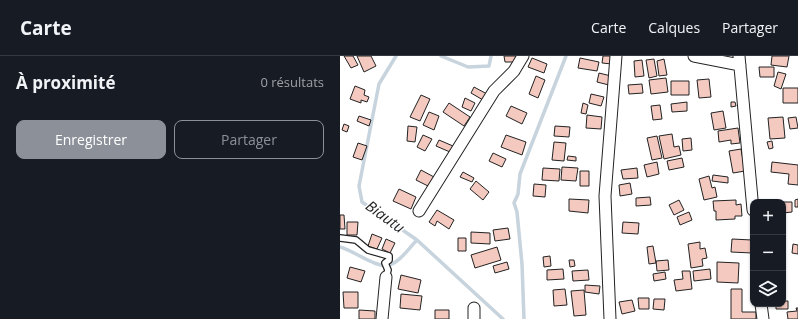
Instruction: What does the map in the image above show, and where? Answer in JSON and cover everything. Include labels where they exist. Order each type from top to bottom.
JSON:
[{"type":"street","points":[[419,211],[494,91],[514,72],[523,56]]},
{"type":"street","points":[[610,319],[605,196],[616,56]]},
{"type":"street","points":[[694,56],[740,60],[752,199]]},
{"type":"street","points":[[382,319],[387,273]]},
{"type":"street","points":[[761,307],[763,319]]},
{"type":"lane","points":[[340,238],[356,240],[368,250],[389,256],[389,260],[385,263],[387,273]]},
{"type":"building","points":[[344,56],[353,56],[358,65],[351,68]]},
{"type":"building","points":[[357,56],[371,56],[376,66],[364,72]]},
{"type":"building","points":[[504,56],[516,56],[516,62],[505,62]]},
{"type":"building","points":[[603,56],[613,56],[612,64],[602,63]]},
{"type":"building","points":[[772,56],[789,56],[787,67],[771,65]]},
{"type":"building","points":[[532,58],[547,64],[544,73],[528,67]]},
{"type":"building","points":[[580,58],[599,62],[597,71],[578,68]]},
{"type":"building","points":[[654,59],[657,76],[649,78],[646,60]]},
{"type":"building","points":[[664,59],[667,75],[659,76],[657,61]]},
{"type":"building","points":[[642,60],[644,76],[635,77],[634,61]]},
{"type":"building","points":[[759,67],[774,67],[774,77],[760,77]]},
{"type":"building","points":[[778,72],[786,74],[781,89],[774,86]]},
{"type":"building","points":[[599,73],[611,76],[609,85],[597,82]]},
{"type":"building","points":[[536,76],[545,80],[538,98],[529,94]]},
{"type":"building","points":[[666,78],[668,92],[651,94],[649,80]]},
{"type":"building","points":[[709,79],[711,97],[699,98],[697,80]]},
{"type":"building","points":[[671,81],[689,81],[689,95],[671,95]]},
{"type":"building","points":[[642,84],[643,93],[629,94],[628,85]]},
{"type":"building","points":[[355,86],[365,90],[364,95],[369,97],[367,102],[361,100],[361,103],[350,99]]},
{"type":"building","points":[[474,87],[487,94],[483,100],[471,93]]},
{"type":"building","points":[[783,88],[798,88],[798,103],[783,103]]},
{"type":"building","points":[[591,94],[604,97],[601,106],[589,103]]},
{"type":"building","points":[[421,95],[430,99],[420,121],[410,117]]},
{"type":"building","points":[[465,98],[475,103],[471,111],[462,107]]},
{"type":"building","points":[[687,102],[687,111],[672,112],[671,104]]},
{"type":"building","points":[[731,102],[735,102],[736,106],[731,107]]},
{"type":"building","points":[[449,103],[470,117],[464,126],[443,112]]},
{"type":"building","points":[[583,103],[588,105],[586,114],[581,113]]},
{"type":"building","points":[[660,105],[662,119],[653,120],[651,106]]},
{"type":"building","points":[[511,106],[527,113],[522,124],[506,116]]},
{"type":"building","points":[[723,111],[726,128],[714,130],[711,113]]},
{"type":"building","points":[[429,112],[439,116],[434,130],[423,125]]},
{"type":"building","points":[[587,115],[602,117],[601,129],[586,128]]},
{"type":"building","points":[[359,116],[371,120],[369,126],[357,121]]},
{"type":"building","points":[[783,117],[785,138],[770,139],[768,118]]},
{"type":"building","points":[[796,117],[798,128],[790,129],[788,118]]},
{"type":"building","points":[[344,124],[349,126],[347,132],[342,130]]},
{"type":"building","points":[[408,126],[417,127],[415,142],[407,141]]},
{"type":"building","points":[[555,126],[570,127],[569,137],[554,136]]},
{"type":"building","points":[[738,128],[740,143],[731,144],[731,140],[719,142],[718,131]]},
{"type":"building","points":[[672,134],[674,147],[679,146],[681,155],[664,159],[659,136]]},
{"type":"building","points":[[423,135],[432,139],[425,151],[417,147]]},
{"type":"building","points":[[506,135],[526,142],[522,155],[501,147]]},
{"type":"building","points":[[657,136],[662,158],[652,160],[647,138]]},
{"type":"building","points":[[691,138],[692,150],[683,151],[682,139]]},
{"type":"building","points":[[439,140],[453,146],[450,152],[436,146]]},
{"type":"building","points":[[772,141],[773,148],[769,149],[767,142]]},
{"type":"building","points":[[554,142],[566,143],[564,161],[552,160]]},
{"type":"building","points":[[358,143],[367,146],[362,160],[353,157]]},
{"type":"building","points":[[741,149],[745,171],[733,173],[729,151]]},
{"type":"building","points":[[493,153],[506,159],[502,167],[489,161]]},
{"type":"building","points":[[568,156],[576,157],[576,161],[567,160]]},
{"type":"building","points":[[682,158],[684,167],[669,170],[667,161]]},
{"type":"building","points":[[657,162],[659,174],[647,177],[644,165]]},
{"type":"building","points":[[772,162],[798,165],[798,185],[788,184],[789,174],[771,172]]},
{"type":"building","points":[[562,167],[578,168],[576,181],[561,180]]},
{"type":"building","points":[[543,168],[560,169],[559,181],[542,180]]},
{"type":"building","points":[[637,168],[638,178],[623,179],[621,170]]},
{"type":"building","points":[[421,170],[434,177],[430,187],[416,180]]},
{"type":"building","points":[[580,171],[589,171],[589,186],[580,186]]},
{"type":"building","points":[[463,172],[474,178],[472,182],[460,177]]},
{"type":"building","points":[[713,175],[728,177],[728,183],[712,181]]},
{"type":"building","points":[[709,176],[712,188],[715,187],[717,197],[704,200],[699,179]]},
{"type":"building","points":[[476,181],[489,192],[483,200],[470,189]]},
{"type":"building","points":[[630,183],[632,194],[620,196],[619,185]]},
{"type":"building","points":[[534,184],[546,185],[545,197],[533,196]]},
{"type":"building","points":[[399,189],[416,197],[411,209],[393,201]]},
{"type":"building","points":[[650,197],[651,205],[636,206],[636,198]]},
{"type":"building","points":[[569,199],[589,200],[588,213],[569,211]]},
{"type":"building","points":[[798,199],[798,207],[795,207],[795,200]]},
{"type":"building","points":[[679,200],[684,210],[674,215],[669,205]]},
{"type":"building","points":[[736,200],[736,205],[741,204],[742,216],[735,216],[735,219],[716,220],[716,211],[714,211],[713,201]]},
{"type":"building","points":[[786,202],[792,202],[792,212],[786,213]]},
{"type":"building","points":[[437,210],[454,220],[449,229],[437,221],[435,226],[429,222]]},
{"type":"building","points":[[689,212],[692,220],[680,225],[677,217]]},
{"type":"building","points":[[340,215],[344,215],[345,229],[340,229]]},
{"type":"building","points":[[347,222],[358,222],[357,235],[347,235]]},
{"type":"building","points":[[623,222],[639,223],[638,234],[622,233]]},
{"type":"building","points":[[508,228],[510,239],[495,241],[493,230]]},
{"type":"building","points":[[471,232],[490,233],[490,244],[471,243]]},
{"type":"building","points":[[372,234],[382,238],[377,249],[368,246]]},
{"type":"building","points":[[458,238],[466,238],[466,251],[458,251]]},
{"type":"building","points":[[386,239],[395,243],[390,253],[382,249]]},
{"type":"building","points":[[732,239],[750,240],[750,253],[731,252]]},
{"type":"building","points":[[700,242],[700,249],[705,248],[707,258],[702,259],[703,266],[691,268],[688,244]]},
{"type":"building","points":[[793,244],[798,245],[798,254],[792,253]]},
{"type":"building","points":[[653,246],[656,263],[649,264],[647,247]]},
{"type":"building","points":[[497,247],[501,260],[475,268],[471,255]]},
{"type":"building","points":[[550,256],[551,266],[544,267],[543,257]]},
{"type":"building","points":[[569,260],[574,260],[575,266],[570,267]]},
{"type":"building","points":[[668,260],[669,270],[657,271],[656,261]]},
{"type":"building","points":[[507,262],[509,269],[495,273],[493,266]]},
{"type":"building","points":[[717,262],[739,263],[738,283],[717,282]]},
{"type":"building","points":[[350,267],[365,271],[361,282],[347,278]]},
{"type":"building","points":[[563,269],[564,279],[547,280],[547,270]]},
{"type":"building","points":[[710,269],[711,279],[694,281],[693,271]]},
{"type":"building","points":[[588,270],[589,280],[573,281],[572,271]]},
{"type":"building","points":[[682,271],[690,271],[692,289],[676,291],[674,280],[683,279]]},
{"type":"building","points":[[665,272],[666,279],[654,281],[653,274]]},
{"type":"building","points":[[401,275],[421,280],[418,293],[398,289]]},
{"type":"building","points":[[585,285],[600,286],[599,294],[585,292]]},
{"type":"building","points":[[565,289],[567,305],[554,306],[553,290]]},
{"type":"building","points":[[731,289],[742,289],[742,312],[756,312],[756,319],[731,319]]},
{"type":"building","points":[[584,290],[586,315],[574,316],[571,291]]},
{"type":"building","points":[[343,292],[358,292],[358,308],[344,308]]},
{"type":"building","points":[[401,294],[422,296],[420,310],[400,308]]},
{"type":"building","points":[[638,298],[649,298],[649,309],[639,309]]},
{"type":"building","points":[[654,299],[665,299],[664,310],[653,309]]},
{"type":"building","points":[[632,300],[635,311],[622,314],[619,302]]},
{"type":"building","points":[[786,301],[788,301],[788,309],[776,309],[776,307],[786,307]]},
{"type":"building","points":[[796,308],[798,308],[798,319],[788,319],[787,312],[797,311]]},
{"type":"building","points":[[359,310],[375,311],[375,319],[359,319]]},
{"type":"building","points":[[435,310],[449,310],[449,319],[435,319]]},
{"type":"waterway","name":"Biautu","points":[[396,56],[379,84],[359,186],[362,202],[417,240],[503,319]]},
{"type":"waterway","name":"Biautu","points":[[441,56],[468,67],[489,66],[491,56]]},
{"type":"waterway","points":[[524,319],[522,264],[517,212],[514,203],[518,194],[520,174],[566,56]]},
{"type":"waterway","points":[[340,247],[372,262],[389,265],[397,261],[417,240]]}]
